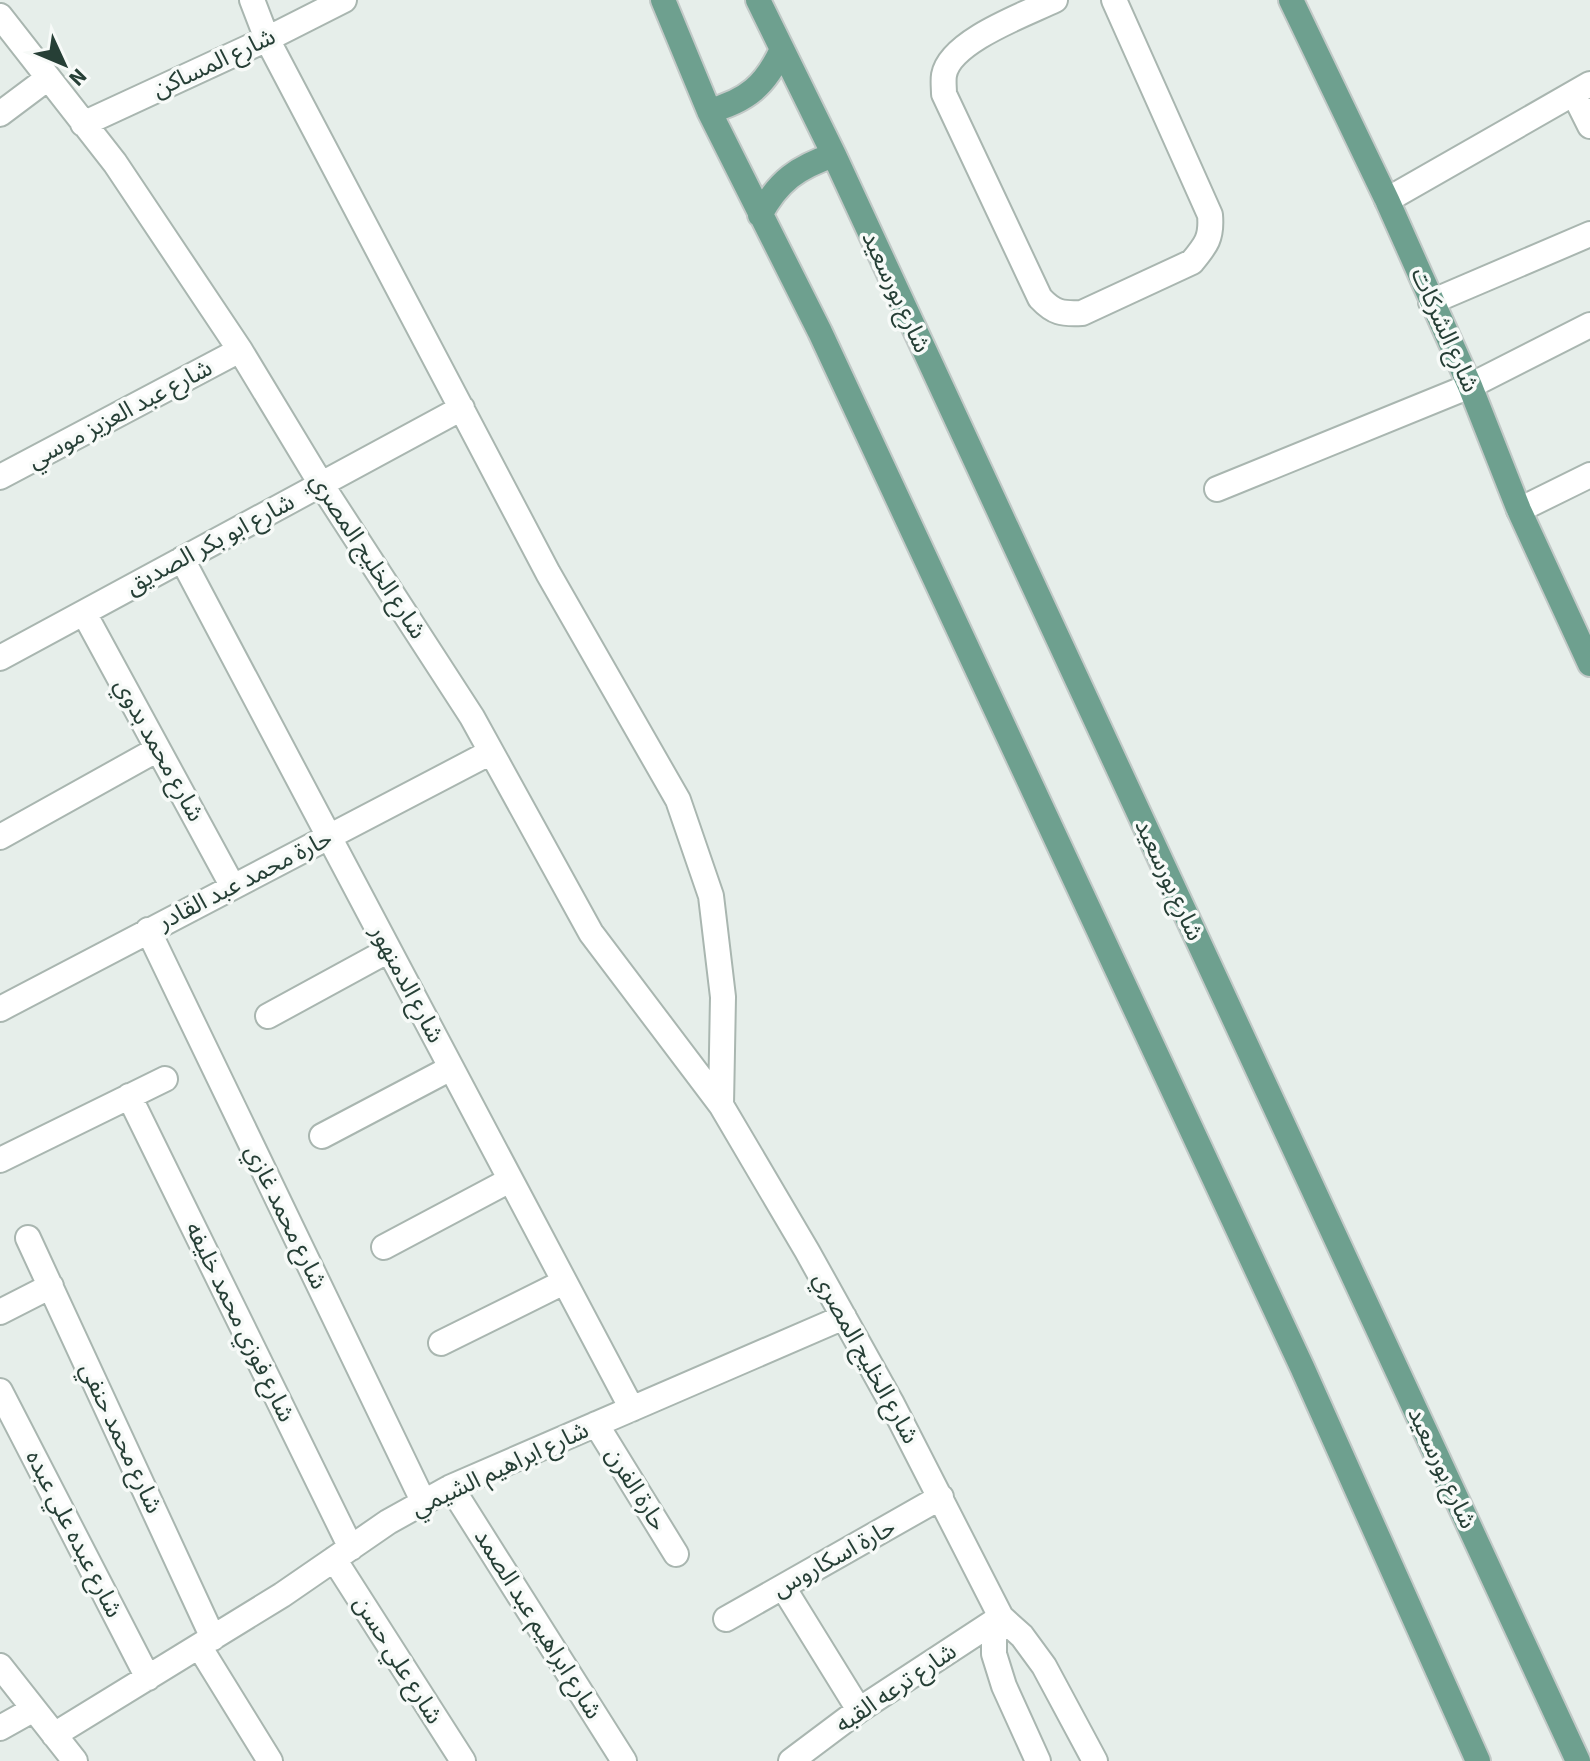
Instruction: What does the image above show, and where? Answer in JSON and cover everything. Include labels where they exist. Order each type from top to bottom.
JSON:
[{"type":"main road","points":[[663,0],[709,111],[826,346],[1295,1352],[1478,1761]]},
{"type":"main road","name":"شارع بورسعيد","points":[[758,0],[834,155],[1578,1761]]},
{"type":"main road","name":"شارع الشركات","points":[[1293,1],[1387,200],[1470,386],[1519,510],[1590,664]]},
{"type":"main road","points":[[709,111],[729,106],[746,97],[774,68],[782,49]]},
{"type":"main road","points":[[760,215],[770,198],[790,177],[815,161],[834,155]]},
{"type":"street","points":[[252,0],[267,39],[548,573],[678,800],[711,896],[723,997],[721,1105]]},
{"type":"street","name":"شارع المساكن","points":[[83,124],[344,0]]},
{"type":"street","points":[[1055,0],[968,42],[952,58],[944,74],[944,94],[1040,298],[1050,309],[1066,314],[1082,313],[1192,262],[1211,233],[1210,215],[1114,0]]},
{"type":"street","name":"شارع الخليج المصري","points":[[0,16],[115,163],[240,350],[321,484],[472,717],[591,933],[721,1105],[891,1402],[1001,1617],[1022,1636],[1044,1666],[1095,1761]]},
{"type":"street","points":[[0,114],[48,78]]},
{"type":"street","points":[[1387,200],[1582,89],[1590,126]]},
{"type":"street","points":[[1431,302],[1590,234]]},
{"type":"street","points":[[1217,489],[1470,386],[1590,325]]},
{"type":"street","name":"شارع عبد العزيز موسي","points":[[0,477],[240,350]]},
{"type":"street","name":"شارع ابو بكر الصديق","points":[[0,658],[462,408]]},
{"type":"street","points":[[1519,510],[1590,475]]},
{"type":"street","name":"شارع الدمنهور","points":[[182,559],[632,1409]]},
{"type":"street","name":"شارع محمد بدوي","points":[[84,613],[233,887]]},
{"type":"street","points":[[0,837],[158,749]]},
{"type":"street","name":"حارة محمد عبد القادر","points":[[0,1009],[491,752]]},
{"type":"street","name":"شارع محمد غازي","points":[[148,930],[424,1503]]},
{"type":"street","points":[[268,1016],[389,950]]},
{"type":"street","points":[[322,1136],[451,1068]]},
{"type":"street","points":[[0,1160],[165,1079]]},
{"type":"street","name":"شارع فوزي محمد خليفه","points":[[129,1096],[343,1554]]},
{"type":"street","points":[[384,1247],[510,1180]]},
{"type":"street","name":"شارع محمد حنفي","points":[[28,1238],[206,1642],[270,1761]]},
{"type":"street","points":[[441,1343],[564,1282]]},
{"type":"street","points":[[0,1312],[51,1286]]},
{"type":"street","name":"شارع ابراهيم الشيمي","points":[[54,1735],[282,1595],[388,1522],[451,1487],[844,1317]]},
{"type":"street","name":"شارع عبده علي عبده","points":[[0,1391],[148,1678]]},
{"type":"street","name":"حارة الفرن","points":[[596,1424],[676,1554]]},
{"type":"street","name":"شارع ابراهيم عبد الصمد","points":[[451,1487],[624,1761]]},
{"type":"street","name":"حارة اسكاروس","points":[[726,1619],[941,1497]]},
{"type":"street","name":"شارع علي حسن","points":[[343,1554],[463,1761]]},
{"type":"street","points":[[783,1587],[859,1710]]},
{"type":"street","points":[[1001,1617],[994,1638],[994,1654],[1004,1686],[1038,1761]]},
{"type":"street","name":"شارع ترعه القبه","points":[[791,1761],[859,1710],[1001,1617]]},
{"type":"street","points":[[0,1666],[75,1761]]},
{"type":"street","points":[[0,1728],[34,1709]]}]
